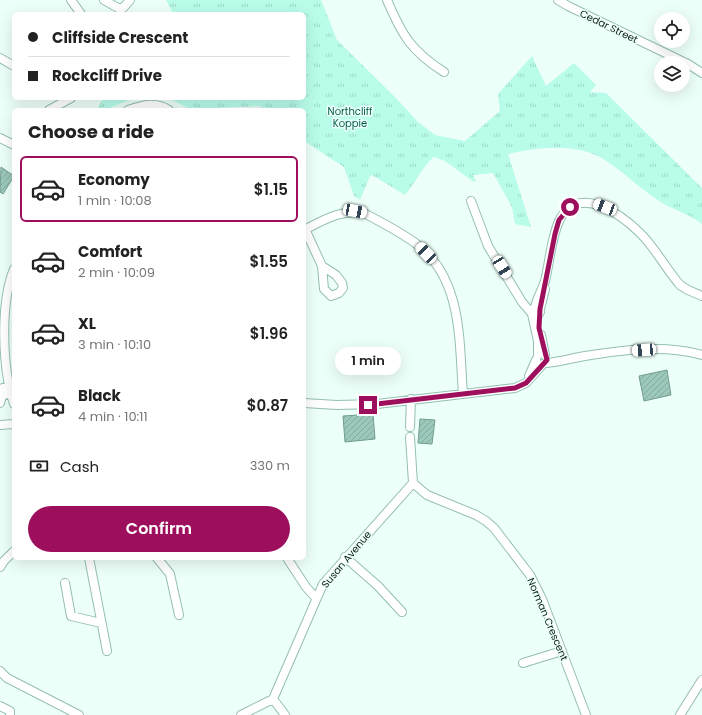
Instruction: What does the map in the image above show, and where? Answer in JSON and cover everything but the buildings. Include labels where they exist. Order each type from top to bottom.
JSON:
[{"type":"street","points":[[71,0],[80,12]]},
{"type":"street","points":[[104,0],[118,8],[123,8],[130,0]]},
{"type":"street","points":[[387,0],[401,32],[412,47],[428,62],[444,72]]},
{"type":"street","name":"Cedar Street","points":[[558,0],[688,64],[702,73]]},
{"type":"street","points":[[0,58],[12,65]]},
{"type":"street","points":[[53,108],[67,100]]},
{"type":"street","points":[[136,108],[153,104],[165,108]]},
{"type":"street","points":[[0,138],[12,144]]},
{"type":"street","points":[[471,201],[488,246],[522,302],[535,311]]},
{"type":"street","points":[[306,403],[337,405],[377,404],[515,388],[528,381],[542,359],[539,328],[535,311],[544,294],[544,284],[559,220],[570,207],[577,203],[595,203],[605,207],[641,234],[680,285],[692,293],[702,296]]},
{"type":"street","points":[[306,230],[335,215],[346,212],[364,213],[419,246],[433,260],[446,280],[454,300],[463,394]]},
{"type":"street","points":[[306,232],[322,266]]},
{"type":"street","points":[[12,271],[4,279],[2,314],[2,342],[12,396]]},
{"type":"street","points":[[542,359],[558,362],[571,358],[619,351],[663,349],[702,355]]},
{"type":"street","points":[[0,389],[10,389]]},
{"type":"street","points":[[0,403],[2,396],[10,389]]},
{"type":"street","points":[[410,427],[411,399]]},
{"type":"street","points":[[410,437],[413,483]]},
{"type":"street","name":"Susan Avenue","points":[[273,699],[323,584],[345,557],[413,483]]},
{"type":"street","name":"Norman Crescent","points":[[413,483],[427,494],[476,515],[494,528],[530,575],[536,586],[586,715]]},
{"type":"street","points":[[0,567],[12,553]]},
{"type":"street","points":[[345,557],[378,586],[402,612]]},
{"type":"street","points":[[90,560],[107,651]]},
{"type":"street","points":[[159,560],[170,574],[179,614]]},
{"type":"street","points":[[288,560],[306,587],[316,598]]},
{"type":"street","points":[[65,583],[71,616],[101,623]]},
{"type":"street","points":[[523,663],[562,651]]},
{"type":"street","points":[[0,671],[7,678],[79,715]]},
{"type":"street","points":[[680,715],[702,680]]},
{"type":"street","points":[[241,715],[273,699],[286,715]]},
{"type":"street","points":[[0,706],[10,711],[10,715]]},
{"type":"green space","name":"Northcliff Koppie","points":[[166,0],[321,0],[337,40],[396,98],[417,121],[435,135],[465,141],[500,111],[498,94],[532,56],[546,86],[574,63],[596,85],[590,92],[606,93],[702,188],[702,224],[664,204],[615,167],[597,156],[585,151],[560,148],[533,149],[508,154],[531,227],[515,224],[512,207],[493,173],[473,175],[476,181],[474,182],[445,161],[434,157],[426,165],[405,195],[372,175],[370,176],[360,200],[354,196],[344,167],[306,142],[306,108],[262,108],[260,106],[188,108],[172,100],[306,100],[306,12],[171,12],[172,11]]},
{"type":"green space","points":[[102,100],[130,100],[109,108],[98,108]]},
{"type":"route","points":[[368,405],[515,388],[531,379],[547,360],[539,328],[539,315],[545,288],[544,284],[559,220],[564,212],[570,207]]}]
